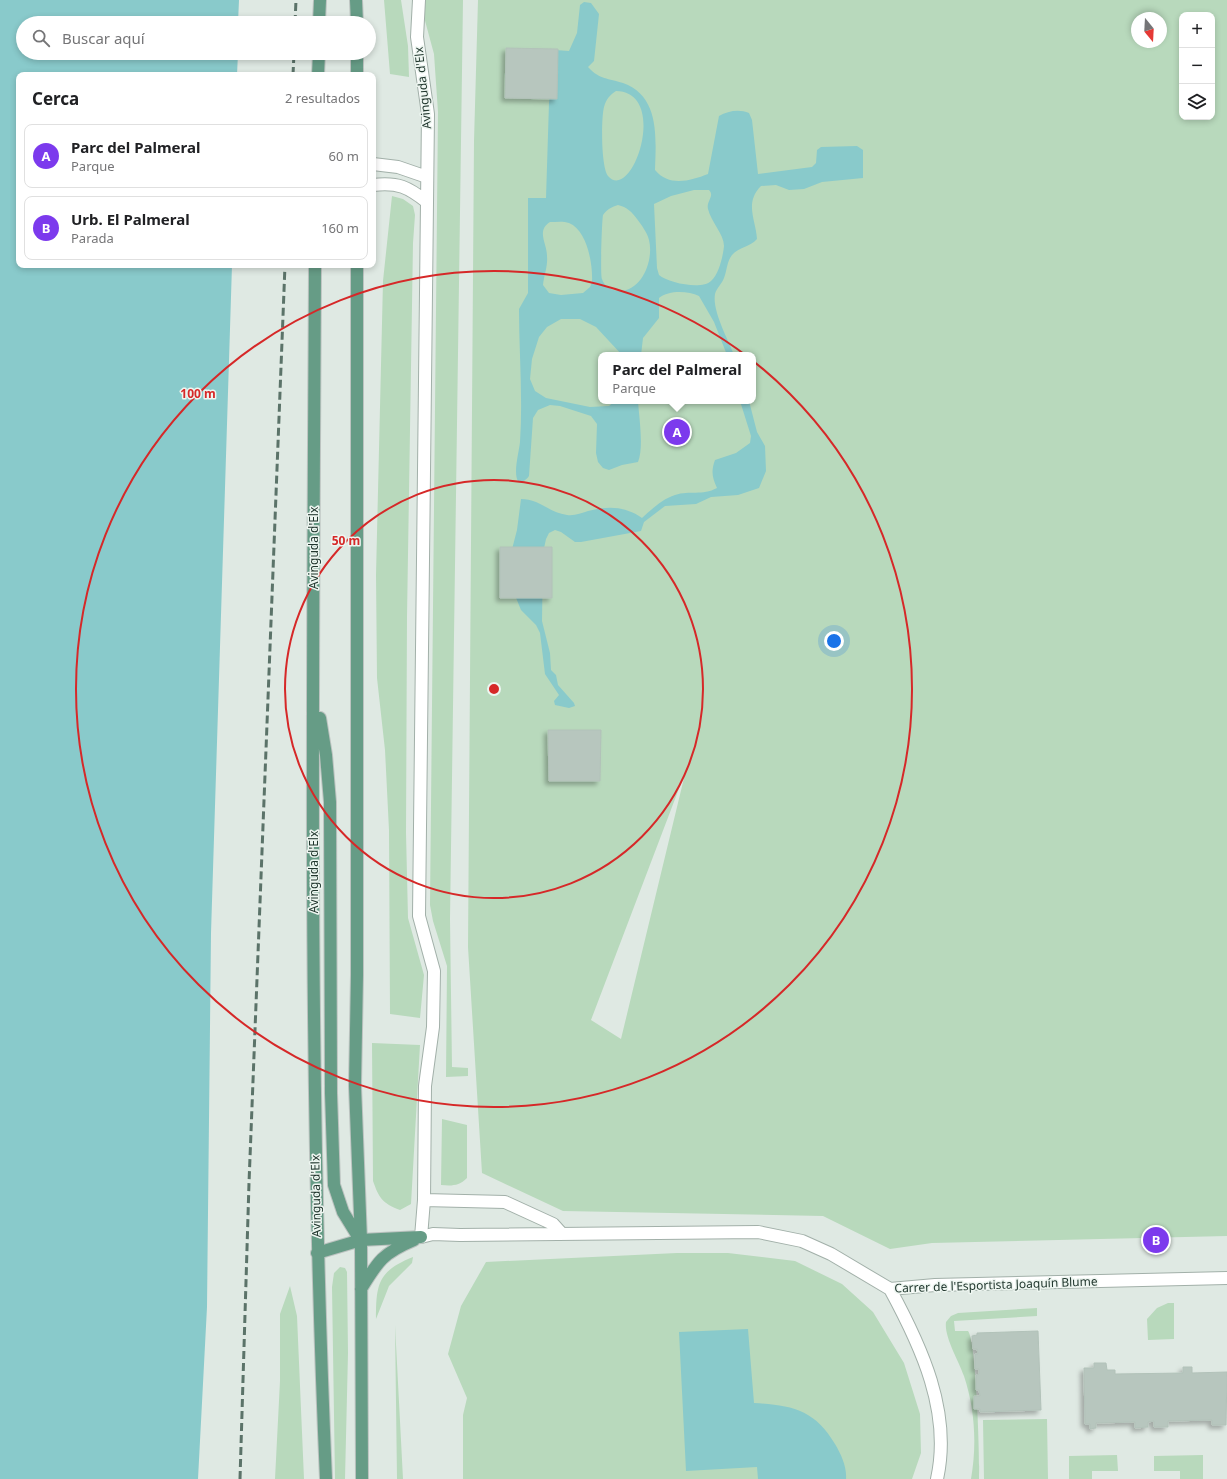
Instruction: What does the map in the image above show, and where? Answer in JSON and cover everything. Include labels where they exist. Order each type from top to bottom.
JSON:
[{"type":"main road","points":[[319,16],[320,0]]},
{"type":"main road","points":[[356,0],[357,16]]},
{"type":"main road","points":[[318,72],[319,60]]},
{"type":"main road","points":[[357,60],[357,72]]},
{"type":"main road","name":"Avinguda d'Elx","points":[[316,268],[314,1078],[317,1253],[326,1479]]},
{"type":"main road","points":[[357,268],[357,975],[355,1086],[361,1240],[362,1479]]},
{"type":"main road","points":[[314,683],[326,755],[330,802],[331,1093],[334,1185],[343,1212],[361,1240]]},
{"type":"main road","points":[[317,1253],[361,1240],[421,1237]]},
{"type":"main road","points":[[361,1289],[379,1259],[394,1248],[421,1237]]},
{"type":"street","name":"Avinguda d'Elx","points":[[419,0],[417,37],[428,114],[419,916],[434,971],[433,1027],[425,1086],[424,1200],[421,1237]]},
{"type":"street","points":[[376,164],[398,166],[427,177]]},
{"type":"street","points":[[376,185],[390,183],[411,189],[427,202]]},
{"type":"street","points":[[424,1200],[505,1202],[554,1224],[562,1234]]},
{"type":"street","name":"Carrer de l'Esportista Joaquín Blume","points":[[421,1237],[433,1234],[758,1232],[802,1241],[831,1254],[890,1289],[935,1285],[1227,1278]]},
{"type":"street","points":[[890,1289],[922,1352],[931,1380],[939,1418],[940,1450],[937,1479]]},
{"type":"green space","points":[[384,0],[401,0],[408,46],[409,77],[390,74]]},
{"type":"green space","points":[[424,0],[463,0],[450,919],[452,1067],[468,1068],[468,1076],[446,1077],[447,966],[433,921],[430,905],[438,112],[434,54],[424,17]]},
{"type":"green space","points":[[478,0],[1227,0],[1227,1236],[932,1243],[890,1249],[823,1216],[563,1211],[482,1173],[468,947],[474,141]],"holes":[[[684,778],[621,1039],[591,1020]]]},
{"type":"green space","points":[[392,196],[403,199],[413,206],[415,215],[413,243],[407,617],[406,833],[408,918],[424,975],[420,1018],[390,1014],[389,830],[385,750],[377,678],[376,575],[383,281]]},
{"type":"green space","points":[[372,1043],[420,1045],[411,1204],[400,1210],[389,1205],[379,1196],[373,1181]]},
{"type":"green space","points":[[442,1119],[467,1125],[467,1178],[461,1183],[455,1185],[441,1185]]},
{"type":"green space","points":[[677,1253],[728,1253],[795,1261],[842,1284],[873,1312],[904,1363],[920,1414],[921,1453],[912,1479],[463,1479],[463,1415],[467,1398],[448,1354],[461,1306],[486,1262]]},
{"type":"green space","points":[[413,1257],[412,1263],[389,1286],[376,1319],[378,1288],[381,1280],[392,1268]]},
{"type":"green space","points":[[340,1267],[345,1268],[347,1272],[348,1353],[345,1479],[335,1479],[332,1287],[334,1273]]},
{"type":"green space","points":[[290,1286],[297,1316],[304,1479],[275,1479],[280,1381],[280,1314]]},
{"type":"green space","points":[[1168,1303],[1174,1303],[1174,1339],[1148,1340],[1147,1319],[1157,1308]]},
{"type":"green space","points":[[1037,1308],[1037,1316],[954,1321],[955,1331],[968,1331],[971,1339],[973,1355],[978,1423],[979,1479],[971,1479],[974,1453],[974,1427],[971,1401],[964,1376],[947,1335],[946,1322],[951,1316],[958,1313]]},
{"type":"green space","points":[[395,1325],[403,1479],[397,1479]]},
{"type":"green space","points":[[1047,1419],[1048,1479],[984,1479],[983,1420]]},
{"type":"green space","points":[[1117,1455],[1118,1471],[1092,1471],[1092,1479],[1069,1479],[1069,1456]]},
{"type":"green space","points":[[1203,1455],[1203,1479],[1180,1479],[1180,1471],[1154,1471],[1154,1456]]},
{"type":"water","points":[[0,0],[239,0],[238,16],[16,16],[16,60],[238,60],[237,72],[16,72],[16,268],[232,268],[211,933],[207,1307],[198,1479],[0,1479]]},
{"type":"water","points":[[584,2],[591,3],[599,14],[594,61],[588,67],[596,74],[604,78],[623,83],[635,89],[644,98],[650,108],[655,132],[655,170],[667,179],[680,181],[694,179],[708,174],[719,116],[737,111],[749,113],[752,120],[758,174],[812,167],[816,163],[817,150],[821,147],[857,146],[863,150],[863,178],[822,182],[804,189],[789,190],[776,185],[761,186],[756,192],[753,199],[752,212],[757,239],[751,244],[735,252],[730,257],[723,280],[715,294],[718,317],[733,352],[726,352],[714,322],[699,296],[690,293],[679,292],[663,295],[659,298],[659,318],[643,338],[641,352],[619,352],[596,327],[580,319],[561,319],[547,327],[539,337],[532,359],[530,379],[535,391],[546,398],[590,407],[609,406],[611,404],[638,404],[641,441],[640,456],[638,462],[622,465],[609,470],[603,468],[598,462],[596,453],[597,424],[591,416],[560,406],[550,405],[538,410],[533,418],[529,476],[525,480],[518,481],[516,468],[520,442],[521,409],[519,309],[528,293],[528,198],[546,198],[549,103],[555,50],[569,51],[577,33],[580,5]],"holes":[[[616,91],[632,96],[641,109],[644,126],[641,144],[635,162],[627,175],[617,180],[608,176],[604,163],[602,143],[604,107],[607,99]],[[694,190],[709,190],[711,192],[708,209],[722,237],[724,246],[722,260],[714,278],[707,284],[700,285],[670,281],[659,275],[657,268],[654,204],[671,196]],[[618,205],[627,208],[635,216],[647,234],[650,248],[648,265],[640,281],[626,290],[618,291],[610,289],[604,284],[601,268],[603,215],[612,207]],[[550,222],[569,223],[575,227],[588,248],[592,282],[590,287],[583,293],[561,295],[549,293],[543,285],[547,260],[547,251],[543,233],[544,229]]]},
{"type":"water","points":[[741,404],[750,404],[757,432],[765,446],[766,471],[759,488],[738,495],[711,497],[696,504],[665,506],[644,522],[641,531],[581,542],[575,542],[561,532],[555,530],[549,533],[543,553],[542,621],[550,653],[551,670],[556,675],[558,685],[575,706],[569,708],[555,705],[554,701],[559,695],[545,674],[540,633],[536,625],[521,610],[512,588],[510,557],[517,530],[521,499],[534,501],[554,511],[567,515],[575,515],[602,508],[616,508],[629,511],[642,518],[657,505],[670,497],[680,494],[706,492],[717,488],[713,474],[715,460],[736,453],[750,443],[751,436]]},
{"type":"water","points":[[748,1329],[754,1403],[780,1405],[811,1417],[827,1433],[835,1444],[845,1465],[846,1479],[758,1479],[757,1467],[686,1471],[679,1332]]},
{"type":"building","points":[[506,48],[558,49],[557,99],[505,98]]},
{"type":"building","points":[[500,547],[552,547],[552,598],[500,598]]},
{"type":"building","points":[[548,730],[601,730],[600,781],[549,781]]},
{"type":"building","points":[[1038,1331],[1041,1410],[980,1412],[980,1409],[974,1409],[974,1396],[980,1396],[979,1390],[976,1390],[976,1375],[979,1374],[979,1369],[975,1369],[975,1354],[978,1354],[977,1349],[973,1349],[972,1336],[977,1335],[977,1333]]},
{"type":"building","points":[[1094,1363],[1106,1363],[1107,1370],[1115,1370],[1115,1374],[1183,1373],[1183,1367],[1192,1367],[1192,1373],[1227,1372],[1226,1425],[1212,1425],[1212,1420],[1168,1421],[1168,1427],[1154,1427],[1154,1421],[1148,1422],[1148,1427],[1135,1428],[1135,1422],[1096,1423],[1096,1428],[1090,1429],[1090,1424],[1085,1424],[1084,1368],[1094,1368]]},
{"type":"railway","points":[[295,16],[296,0]]},
{"type":"railway","points":[[293,72],[294,60]]},
{"type":"railway","points":[[240,1479],[249,1183],[285,268]]},
{"type":"place","name":"Parc del Palmeral","points":[[677,432]]},
{"type":"place","name":"Urb. El Palmeral","points":[[1156,1240]]}]
